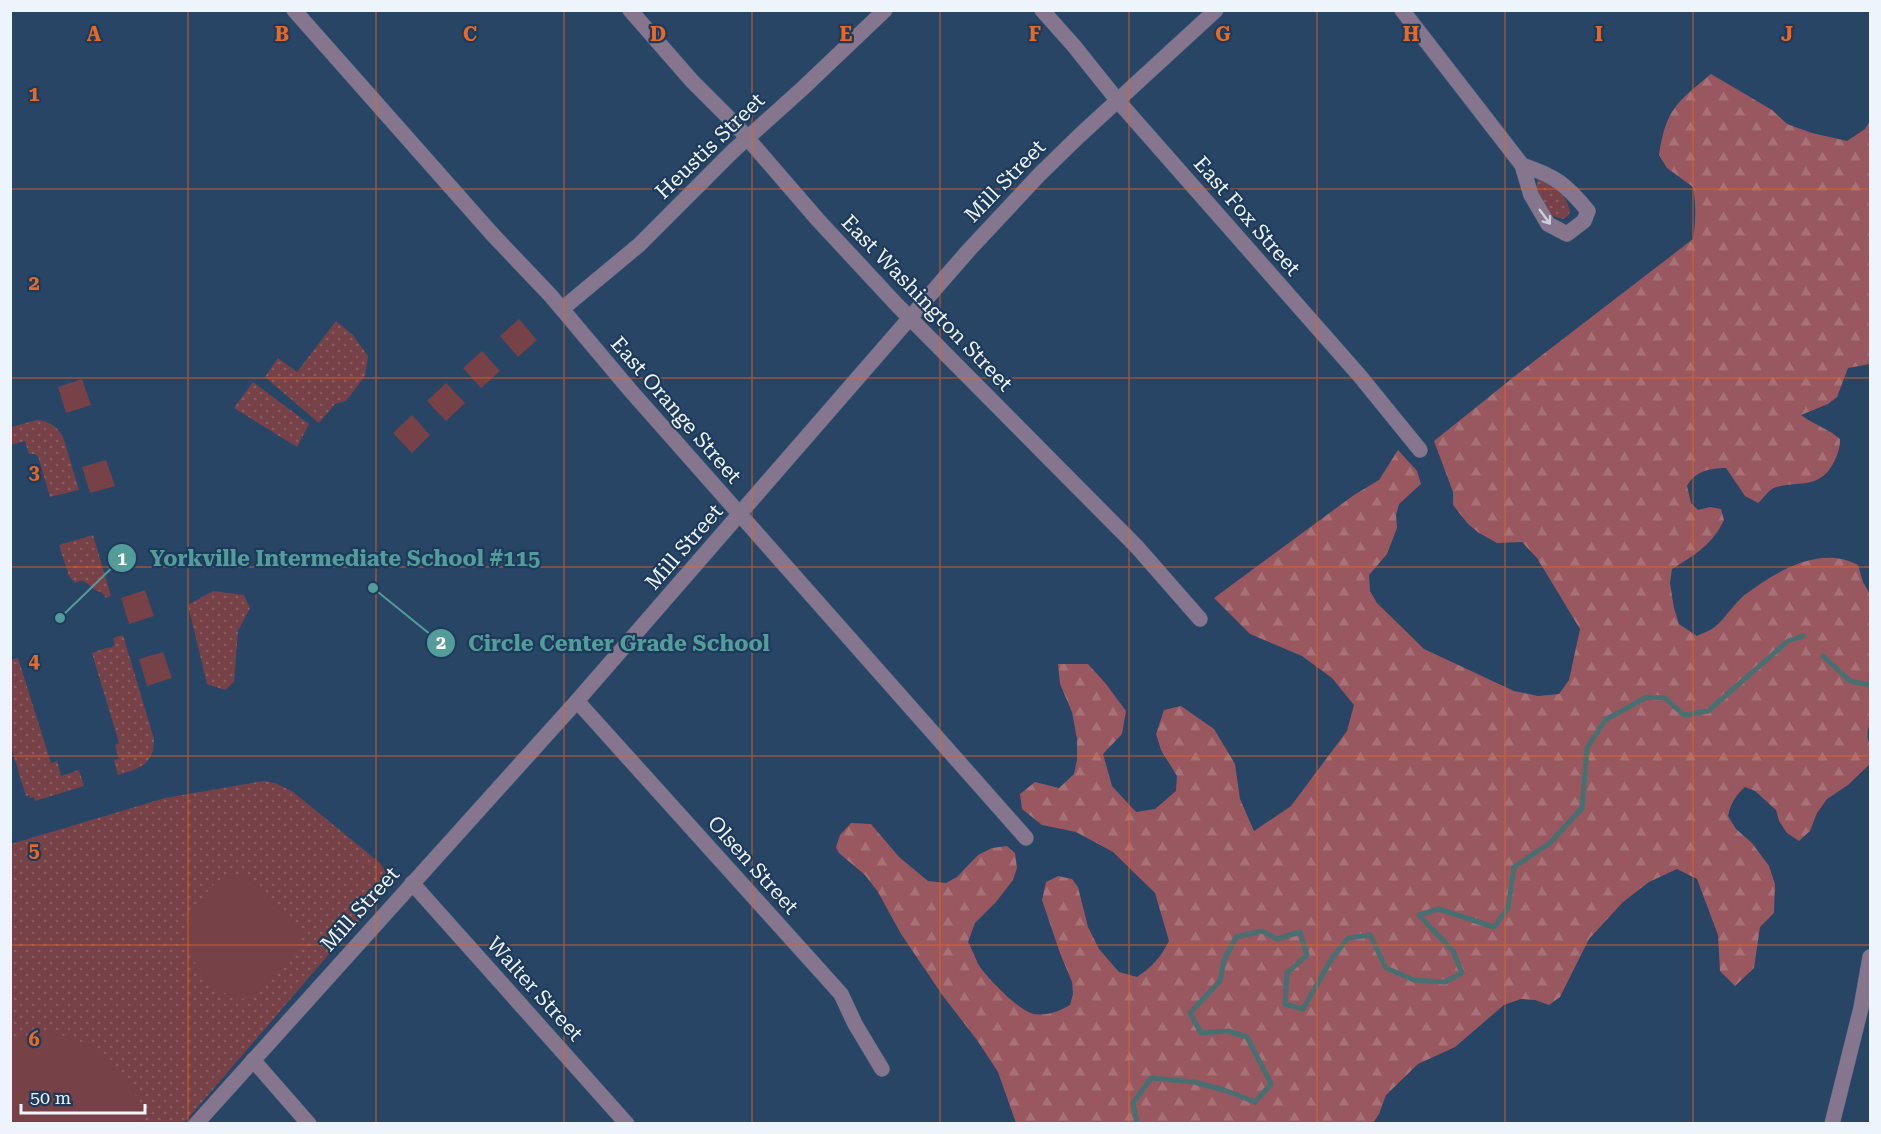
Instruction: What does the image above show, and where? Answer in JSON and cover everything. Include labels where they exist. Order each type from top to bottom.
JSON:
[{"type":"street","name":"East Orange Street","points":[[294,10],[493,235],[562,309],[630,390],[1026,838]]},
{"type":"street","name":"East Washington Street","points":[[630,10],[909,318],[1137,547],[1200,618]]},
{"type":"street","name":"Heustis Street","points":[[562,309],[639,245],[747,138],[885,10]]},
{"type":"street","name":"East Fox Street","points":[[1042,10],[1359,375],[1419,450]]},
{"type":"street","name":"Mill Street","points":[[195,1124],[577,701],[909,318],[1031,183],[1216,10]]},
{"type":"street","points":[[1402,10],[1522,165],[1531,195],[1548,224],[1567,234],[1584,221],[1588,211],[1570,190],[1546,173],[1522,165]]},
{"type":"street","name":"Olsen Street","points":[[577,701],[841,994],[882,1069]]},
{"type":"street","name":"Walter Street","points":[[412,883],[627,1124]]},
{"type":"street","points":[[1832,1124],[1866,1010],[1870,957]]},
{"type":"street","points":[[253,1060],[309,1124]]},
{"type":"shaded area","points":[[1539,179],[1550,184],[1562,195],[1570,211],[1568,216],[1561,219],[1546,210],[1537,190]]},
{"type":"shaded area","points":[[519,319],[537,340],[518,357],[500,336]]},
{"type":"shaded area","points":[[336,321],[352,334],[368,356],[365,376],[346,401],[335,404],[319,423],[265,377],[278,358],[297,372]]},
{"type":"shaded area","points":[[482,351],[500,371],[481,388],[463,368]]},
{"type":"shaded area","points":[[82,379],[91,405],[66,413],[58,387]]},
{"type":"shaded area","points":[[253,382],[309,424],[297,447],[234,408]]},
{"type":"shaded area","points":[[446,383],[465,403],[446,421],[427,401]]},
{"type":"shaded area","points":[[412,415],[430,435],[412,453],[393,433]]},
{"type":"shaded area","points":[[37,420],[52,425],[63,437],[79,490],[50,497],[38,456],[29,454],[25,441],[11,445],[11,427]]},
{"type":"shaded area","points":[[106,460],[115,486],[90,493],[82,467]]},
{"type":"shaded area","points":[[93,535],[111,596],[106,598],[85,582],[75,583],[69,576],[59,545]]},
{"type":"shaded area","points":[[145,590],[154,616],[129,624],[121,598]]},
{"type":"shaded area","points":[[213,591],[244,595],[250,608],[238,631],[234,682],[225,690],[207,684],[188,605]]},
{"type":"shaded area","points":[[123,635],[154,739],[151,755],[144,764],[118,775],[114,760],[119,759],[115,745],[119,743],[92,653],[112,647],[115,644],[113,638]]},
{"type":"shaded area","points":[[163,652],[172,678],[147,686],[139,659]]},
{"type":"shaded area","points":[[18,658],[51,763],[57,761],[61,776],[79,770],[84,786],[35,801],[34,797],[26,796],[11,747],[11,660]]},
{"type":"shaded area","points":[[263,781],[275,783],[292,791],[380,863],[388,879],[388,889],[184,1123],[11,1124],[11,844],[165,798]]},
{"type":"shaded area","points":[[229,874],[245,874],[301,930],[301,944],[248,1000],[218,991],[195,963],[186,937],[189,915],[215,883]]},
{"type":"shaded area","points":[[47,1030],[89,1045],[128,1079],[146,1117],[137,1124],[11,1123],[11,1042]]},
{"type":"green space","points":[[1711,74],[1772,110],[1787,124],[1812,133],[1847,141],[1865,129],[1870,121],[1870,364],[1848,368],[1837,397],[1828,404],[1801,415],[1840,439],[1835,459],[1829,471],[1816,480],[1773,488],[1758,503],[1745,496],[1726,468],[1709,470],[1694,477],[1687,486],[1691,503],[1698,510],[1710,507],[1721,509],[1724,520],[1709,542],[1696,554],[1672,569],[1670,583],[1679,624],[1697,636],[1715,627],[1742,597],[1758,585],[1785,569],[1814,559],[1844,560],[1858,565],[1863,582],[1870,594],[1870,724],[1868,734],[1870,764],[1848,785],[1827,799],[1817,813],[1810,831],[1799,841],[1787,833],[1779,821],[1776,810],[1755,791],[1745,787],[1734,800],[1729,811],[1728,816],[1736,829],[1752,843],[1769,866],[1775,884],[1774,913],[1760,927],[1754,968],[1735,986],[1720,971],[1718,935],[1697,879],[1677,869],[1649,882],[1623,902],[1589,939],[1560,997],[1549,1005],[1535,1000],[1521,999],[1504,1005],[1455,1047],[1418,1064],[1386,1095],[1373,1123],[1016,1123],[998,1072],[901,934],[878,892],[865,875],[839,853],[836,847],[840,835],[851,823],[871,824],[899,857],[928,881],[946,883],[957,877],[978,855],[992,848],[1007,846],[1015,853],[1017,868],[1013,880],[996,902],[975,923],[968,942],[978,964],[988,977],[1003,993],[1028,1012],[1048,1014],[1058,1011],[1070,1005],[1073,994],[1072,982],[1042,900],[1046,882],[1058,876],[1072,879],[1078,887],[1088,927],[1099,949],[1119,972],[1137,977],[1156,961],[1169,941],[1155,893],[1113,852],[1076,832],[1042,825],[1022,809],[1020,794],[1035,782],[1059,788],[1074,774],[1077,739],[1072,712],[1060,684],[1058,664],[1088,664],[1126,711],[1122,734],[1103,754],[1112,786],[1136,812],[1155,809],[1176,791],[1177,776],[1161,750],[1156,734],[1164,710],[1181,706],[1214,729],[1235,764],[1240,799],[1254,831],[1291,806],[1347,731],[1354,705],[1332,678],[1302,656],[1250,634],[1214,598],[1354,495],[1379,480],[1398,450],[1417,471],[1421,484],[1399,504],[1396,515],[1397,528],[1387,554],[1369,575],[1370,591],[1377,603],[1424,649],[1514,691],[1538,696],[1559,694],[1569,680],[1580,629],[1537,558],[1522,542],[1497,543],[1468,524],[1453,505],[1453,492],[1434,441],[1693,239],[1695,200],[1693,187],[1667,168],[1659,155],[1665,127],[1675,108]]},
{"type":"waterway","points":[[1137,1124],[1133,1103],[1151,1078],[1194,1082],[1255,1102],[1271,1084],[1247,1037],[1228,1031],[1201,1033],[1190,1013],[1220,981],[1224,960],[1236,937],[1262,931],[1277,939],[1300,932],[1307,955],[1287,973],[1285,1004],[1303,1009],[1332,958],[1348,938],[1370,935],[1386,968],[1414,980],[1445,982],[1462,973],[1453,951],[1419,915],[1439,909],[1494,927],[1508,908],[1514,867],[1550,843],[1582,808],[1587,748],[1605,720],[1647,697],[1665,698],[1684,715],[1708,711],[1788,641],[1803,636]]},
{"type":"waterway","points":[[1823,656],[1850,681],[1870,685]]},
{"type":"place","name":"Circle Center Grade School","points":[[373,588]]},
{"type":"place","name":"Yorkville Intermediate School #115","points":[[60,618]]}]
